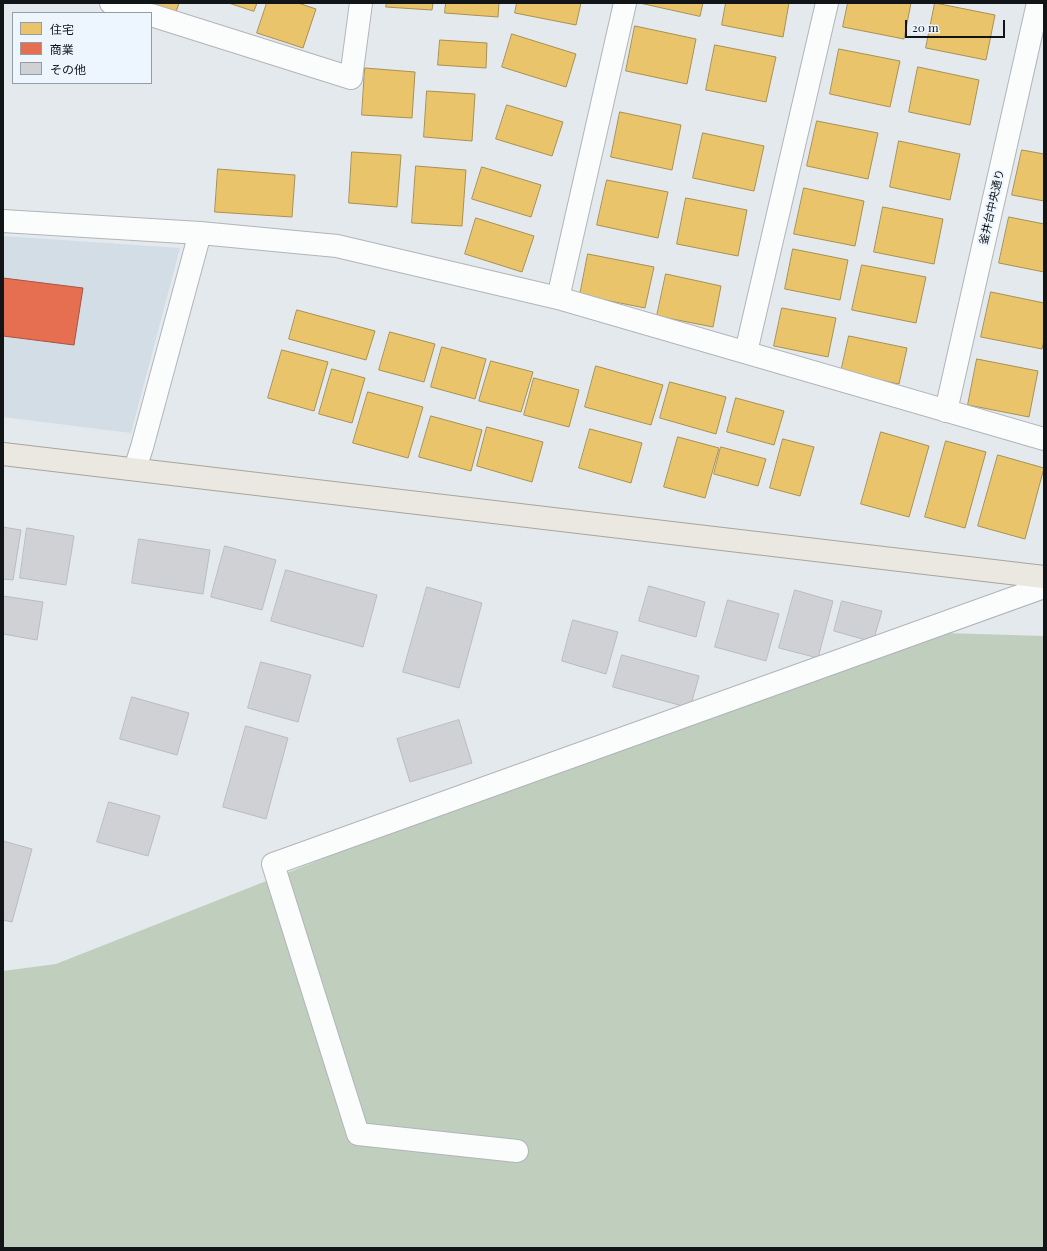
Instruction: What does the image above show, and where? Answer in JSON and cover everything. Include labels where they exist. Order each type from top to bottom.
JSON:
[{"type":"main road","points":[[3,454],[1044,577]]},
{"type":"street","points":[[111,3],[140,12]]},
{"type":"street","points":[[152,15],[351,78],[361,3]]},
{"type":"street","points":[[558,298],[626,3]]},
{"type":"street","points":[[746,352],[827,3]]},
{"type":"street","name":"釜井台中央通り","points":[[946,411],[1038,3]]},
{"type":"street","points":[[3,221],[200,233],[337,246],[558,298],[1044,439]]},
{"type":"street","points":[[135,469],[145,439],[200,233]]},
{"type":"street","points":[[517,1150],[358,1134],[273,864],[1044,587]]},
{"type":"shaded area","points":[[3,236],[180,248],[131,433],[3,417]]},
{"type":"green space","points":[[944,633],[1044,636],[1044,1248],[3,1248],[3,971],[56,964],[545,771]]},
{"type":"building: 住宅","points":[[139,3],[179,3],[175,15]]},
{"type":"building: 住宅","points":[[229,3],[257,3],[254,11]]},
{"type":"building: 住宅","points":[[267,3],[298,3],[316,9],[303,48],[257,33]]},
{"type":"building: 住宅","points":[[387,3],[433,3],[432,10],[386,7]]},
{"type":"building: 住宅","points":[[446,3],[499,3],[498,17],[445,13]]},
{"type":"building: 住宅","points":[[517,3],[581,3],[576,25],[515,13]]},
{"type":"building: 住宅","points":[[640,3],[703,3],[700,16]]},
{"type":"building: 住宅","points":[[726,3],[789,3],[783,37],[722,25]]},
{"type":"building: 住宅","points":[[848,3],[911,3],[904,39],[843,27]]},
{"type":"building: 住宅","points":[[935,3],[995,15],[986,60],[926,48]]},
{"type":"building: 住宅","points":[[635,26],[696,39],[687,84],[626,71]]},
{"type":"building: 住宅","points":[[512,34],[576,54],[566,87],[502,67]]},
{"type":"building: 住宅","points":[[440,40],[487,43],[486,68],[438,65]]},
{"type":"building: 住宅","points":[[715,45],[776,57],[766,102],[706,90]]},
{"type":"building: 住宅","points":[[839,49],[900,61],[890,107],[830,94]]},
{"type":"building: 住宅","points":[[918,67],[979,80],[970,125],[909,112]]},
{"type":"building: 住宅","points":[[365,68],[415,72],[412,118],[362,115]]},
{"type":"building: 住宅","points":[[427,91],[475,94],[472,141],[424,137]]},
{"type":"building: 住宅","points":[[507,105],[563,122],[552,156],[496,139]]},
{"type":"building: 住宅","points":[[620,112],[681,125],[672,170],[611,157]]},
{"type":"building: 住宅","points":[[817,121],[878,133],[868,179],[807,166]]},
{"type":"building: 住宅","points":[[703,133],[764,146],[754,191],[693,178]]},
{"type":"building: 住宅","points":[[899,141],[960,154],[950,200],[890,187]]},
{"type":"building: 住宅","points":[[1022,150],[1044,154],[1044,201],[1012,195]]},
{"type":"building: 住宅","points":[[352,152],[401,155],[397,207],[349,203]]},
{"type":"building: 住宅","points":[[416,166],[466,170],[462,226],[412,223]]},
{"type":"building: 住宅","points":[[482,167],[541,185],[531,217],[472,199]]},
{"type":"building: 住宅","points":[[218,169],[295,175],[292,217],[215,212]]},
{"type":"building: 住宅","points":[[607,180],[668,192],[658,238],[597,225]]},
{"type":"building: 住宅","points":[[804,188],[864,201],[855,246],[794,234]]},
{"type":"building: 住宅","points":[[686,198],[747,210],[738,256],[677,244]]},
{"type":"building: 住宅","points":[[883,207],[943,219],[934,264],[874,252]]},
{"type":"building: 住宅","points":[[1009,217],[1044,224],[1044,272],[999,263]]},
{"type":"building: 住宅","points":[[476,218],[534,236],[522,272],[465,254]]},
{"type":"building: 住宅","points":[[793,249],[848,260],[840,300],[785,289]]},
{"type":"building: 住宅","points":[[588,254],[654,267],[645,308],[580,295]]},
{"type":"building: 住宅","points":[[862,265],[926,277],[916,323],[852,310]]},
{"type":"building: 住宅","points":[[666,274],[721,286],[713,327],[657,316]]},
{"type":"building: 住宅","points":[[991,292],[1044,303],[1044,340],[1042,349],[981,337]]},
{"type":"building: 住宅","points":[[782,308],[836,318],[828,357],[774,346]]},
{"type":"building: 住宅","points":[[297,310],[375,331],[366,360],[289,339]]},
{"type":"building: 住宅","points":[[390,332],[435,344],[424,382],[379,370]]},
{"type":"building: 住宅","points":[[849,336],[907,348],[899,384],[841,372]]},
{"type":"building: 住宅","points":[[442,347],[486,359],[475,399],[431,387]]},
{"type":"building: 住宅","points":[[282,350],[328,362],[314,411],[268,398]]},
{"type":"building: 住宅","points":[[977,359],[1038,371],[1029,417],[968,405]]},
{"type":"building: 住宅","points":[[491,361],[533,372],[521,412],[479,401]]},
{"type":"building: 住宅","points":[[596,366],[663,385],[651,425],[585,407]]},
{"type":"building: 住宅","points":[[332,369],[365,378],[352,423],[319,414]]},
{"type":"building: 住宅","points":[[534,378],[579,390],[569,427],[524,415]]},
{"type":"building: 住宅","points":[[670,382],[726,397],[716,434],[660,418]]},
{"type":"building: 住宅","points":[[368,392],[423,407],[408,458],[353,443]]},
{"type":"building: 住宅","points":[[736,398],[784,411],[774,445],[727,432]]},
{"type":"building: 住宅","points":[[431,416],[482,430],[471,471],[419,457]]},
{"type":"building: 住宅","points":[[487,427],[543,442],[532,482],[477,466]]},
{"type":"building: 住宅","points":[[590,429],[642,443],[631,483],[579,468]]},
{"type":"building: 住宅","points":[[881,432],[929,446],[909,517],[861,504]]},
{"type":"building: 住宅","points":[[678,437],[719,448],[705,498],[664,487]]},
{"type":"building: 住宅","points":[[783,439],[814,447],[800,496],[770,488]]},
{"type":"building: 住宅","points":[[946,441],[986,452],[965,528],[925,517]]},
{"type":"building: 住宅","points":[[721,447],[766,459],[758,486],[714,474]]},
{"type":"building: 住宅","points":[[998,455],[1044,468],[1025,539],[978,526]]},
{"type":"building: 商業","points":[[3,278],[83,288],[74,345],[3,336]]},
{"type":"building: その他","points":[[3,527],[21,530],[13,580],[3,579]]},
{"type":"building: その他","points":[[27,528],[74,536],[66,585],[20,578]]},
{"type":"building: その他","points":[[139,539],[210,550],[203,594],[132,583]]},
{"type":"building: その他","points":[[225,546],[276,560],[262,610],[211,597]]},
{"type":"building: その他","points":[[286,570],[377,595],[363,647],[271,621]]},
{"type":"building: その他","points":[[649,586],[705,602],[696,637],[639,621]]},
{"type":"building: その他","points":[[427,587],[482,603],[459,688],[403,672]]},
{"type":"building: その他","points":[[795,590],[833,601],[818,658],[779,648]]},
{"type":"building: その他","points":[[3,596],[43,602],[37,640],[3,634]]},
{"type":"building: その他","points":[[728,600],[779,614],[766,661],[715,647]]},
{"type":"building: その他","points":[[842,601],[882,611],[873,642],[834,631]]},
{"type":"building: その他","points":[[573,620],[618,632],[606,674],[562,661]]},
{"type":"building: その他","points":[[622,655],[699,676],[690,708],[613,687]]},
{"type":"building: その他","points":[[261,662],[311,675],[298,722],[248,708]]},
{"type":"building: その他","points":[[132,697],[189,713],[177,755],[120,739]]},
{"type":"building: その他","points":[[459,720],[472,763],[410,782],[397,739]]},
{"type":"building: その他","points":[[246,726],[288,738],[266,819],[223,807]]},
{"type":"building: その他","points":[[109,802],[160,816],[148,856],[97,842]]},
{"type":"building: その他","points":[[3,841],[32,849],[12,922],[3,920]]}]
